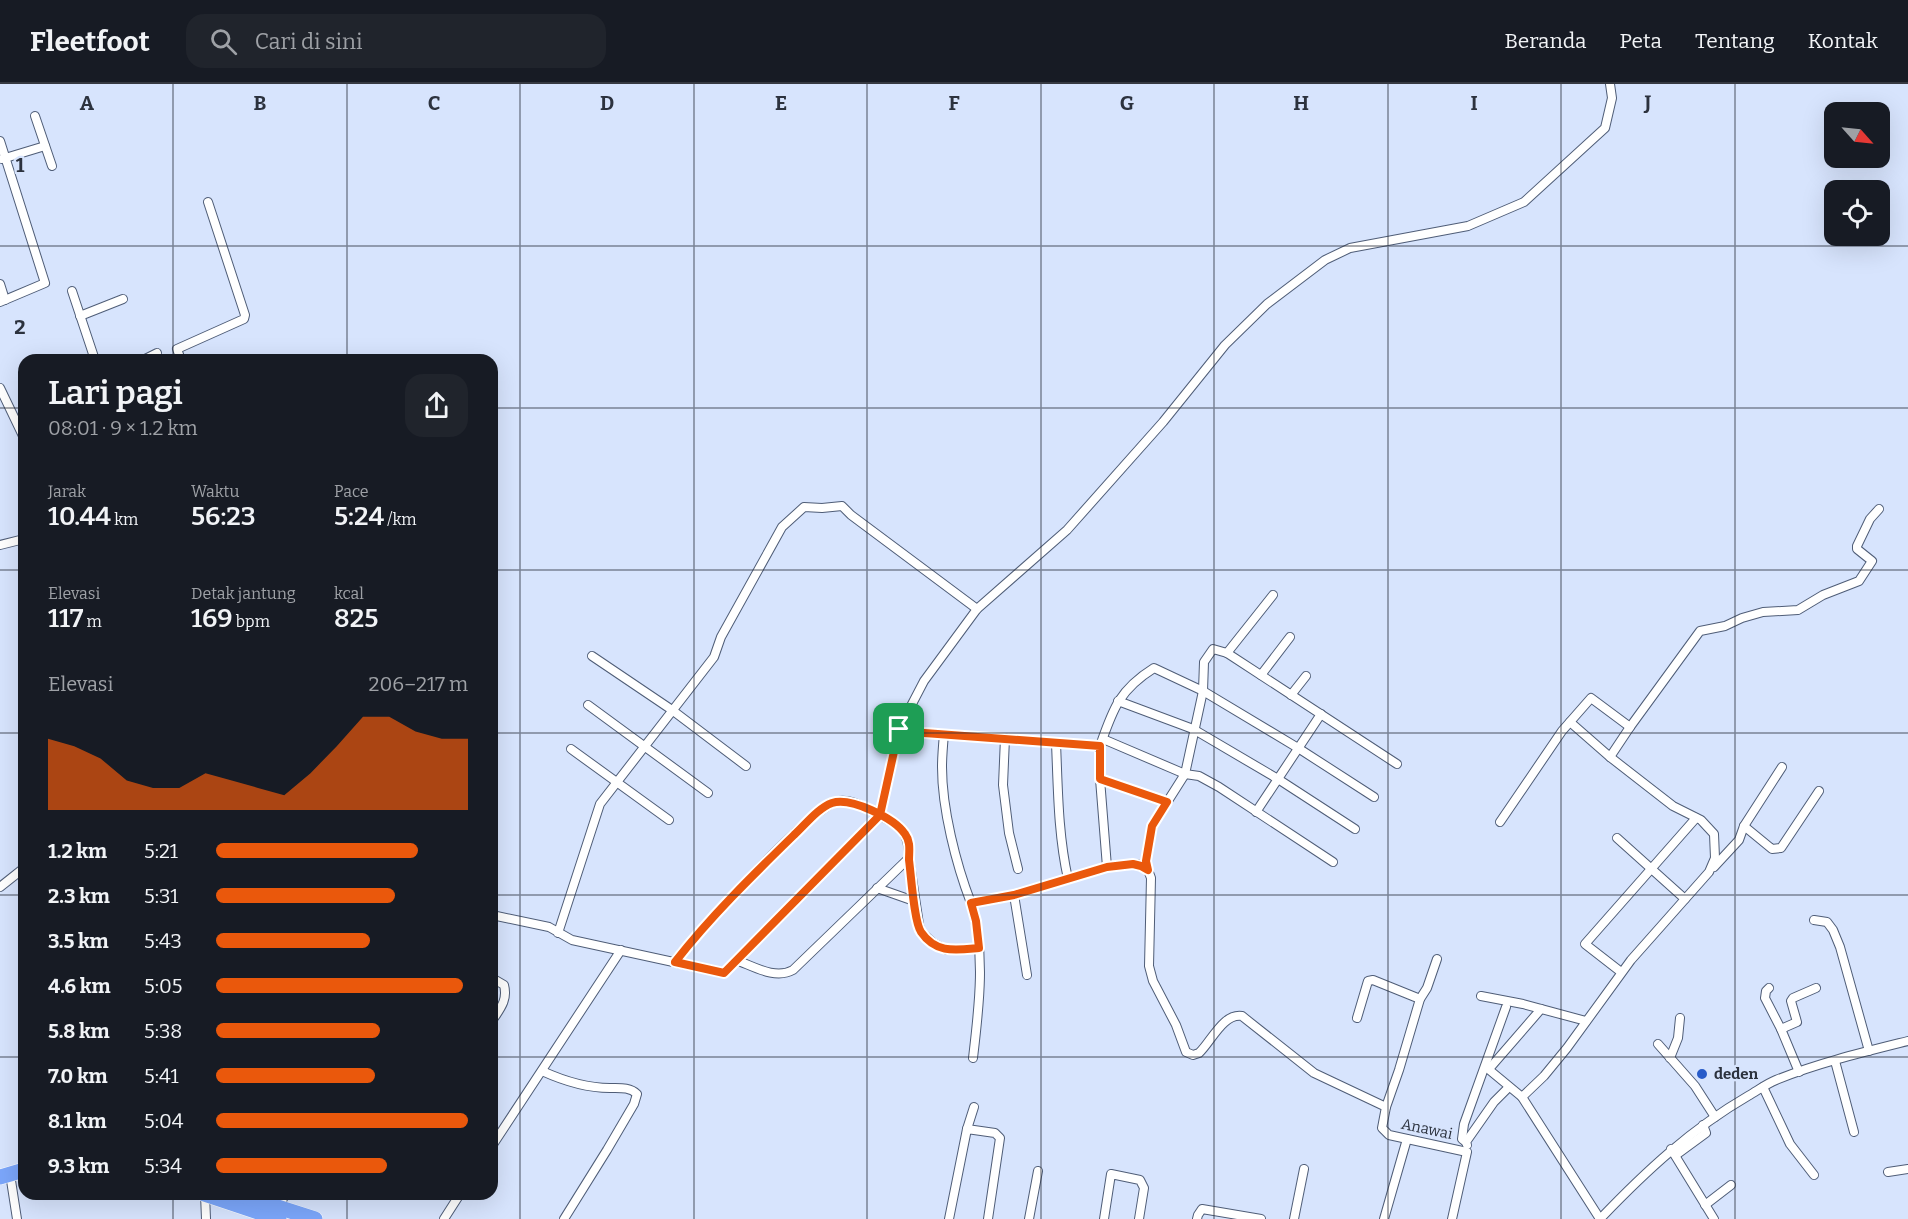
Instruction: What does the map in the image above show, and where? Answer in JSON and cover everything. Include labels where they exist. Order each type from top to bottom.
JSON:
[{"type":"highway","points":[[240,1200],[281,1207]]},
{"type":"highway","points":[[257,1200],[315,1219]]},
{"type":"street","points":[[498,916],[549,927],[573,940],[724,973],[880,815],[899,729],[924,681],[977,609],[1067,530],[1163,422],[1225,345],[1266,304],[1325,260],[1350,248],[1468,226],[1524,202],[1605,128],[1612,98],[1610,84]]},
{"type":"street","points":[[35,116],[51,166]]},
{"type":"street","points":[[0,141],[3,159],[45,283],[2,301],[0,284]]},
{"type":"street","points":[[3,159],[45,146]]},
{"type":"street","points":[[179,354],[177,349],[243,319],[245,315],[208,202]]},
{"type":"street","points":[[72,291],[93,354]]},
{"type":"street","points":[[80,316],[123,299]]},
{"type":"street","points":[[0,388],[18,426]]},
{"type":"street","points":[[558,933],[598,809],[714,657],[721,637],[782,527],[804,507],[842,506],[977,609]]},
{"type":"street","points":[[1610,756],[1700,631],[1725,626],[1763,612],[1798,610],[1823,595],[1859,581],[1872,561],[1857,549],[1857,546],[1870,519],[1879,509]]},
{"type":"street","points":[[0,545],[18,540]]},
{"type":"street","points":[[1227,653],[1273,595]]},
{"type":"street","points":[[1261,675],[1290,637]]},
{"type":"street","points":[[1397,764],[1227,653],[1213,649],[1204,662],[1203,691],[1185,774],[1152,826],[1146,861],[1151,878],[1149,966],[1152,981],[1176,1026],[1186,1052],[1193,1055],[1199,1053],[1226,1021],[1238,1015],[1314,1073],[1386,1107],[1420,999],[1437,959]]},
{"type":"street","points":[[592,656],[672,710],[746,766]]},
{"type":"street","points":[[1107,867],[1100,779],[1102,743],[1118,701],[1136,679],[1154,669],[1203,691],[1374,797]]},
{"type":"street","points":[[1292,695],[1306,676]]},
{"type":"street","points":[[1500,822],[1555,740],[1591,698],[1630,727]]},
{"type":"street","points":[[1118,701],[1193,729],[1278,779],[1355,829]]},
{"type":"street","points":[[588,705],[708,793]]},
{"type":"street","points":[[1256,812],[1321,714]]},
{"type":"street","points":[[1570,722],[1673,806],[1701,820],[1714,834],[1715,858],[1710,872]]},
{"type":"street","points":[[899,729],[911,732],[1056,743],[1102,743],[1185,774],[1198,776],[1220,787],[1333,862]]},
{"type":"street","points":[[944,734],[942,767],[946,806],[962,878],[976,921],[979,948],[979,1007],[973,1058]]},
{"type":"street","points":[[1005,738],[1003,785],[1009,832],[1018,869]]},
{"type":"street","points":[[1056,743],[1059,822],[1062,854],[1068,879]]},
{"type":"street","points":[[571,749],[669,820]]},
{"type":"street","points":[[1522,1097],[1544,1076],[1591,1017],[1621,972],[1739,840],[1744,826],[1782,767]]},
{"type":"street","points":[[1100,779],[1167,802]]},
{"type":"street","points":[[1744,826],[1772,849],[1781,848],[1819,791]]},
{"type":"street","points":[[675,962],[737,891],[830,804],[849,801],[880,815],[904,833],[909,841],[914,901],[920,931],[933,943],[947,950],[979,948]]},
{"type":"street","points":[[1621,972],[1585,944],[1696,818]]},
{"type":"street","points":[[1617,838],[1685,899]]},
{"type":"street","points":[[736,960],[773,974],[788,973],[909,858]]},
{"type":"street","points":[[971,903],[1014,895],[1107,867],[1133,864],[1148,870]]},
{"type":"street","points":[[0,887],[18,873]]},
{"type":"street","points":[[877,888],[914,901]]},
{"type":"street","points":[[1014,895],[1027,975]]},
{"type":"street","points":[[1814,920],[1827,922],[1833,930],[1845,962],[1869,1051]]},
{"type":"street","points":[[498,1137],[621,950]]},
{"type":"street","points":[[1356,1018],[1368,981],[1373,980],[1420,999]]},
{"type":"street","points":[[498,982],[504,985],[506,996],[498,1013]]},
{"type":"street","points":[[1769,988],[1765,998],[1799,1072]]},
{"type":"street","points":[[1781,1029],[1797,1022],[1792,1004],[1793,998],[1816,988]]},
{"type":"street","points":[[1481,996],[1586,1021]]},
{"type":"street","points":[[1506,1007],[1487,1068],[1464,1124],[1462,1139],[1467,1147],[1494,1102],[1509,1087]]},
{"type":"street","points":[[1487,1068],[1541,1009]]},
{"type":"street","points":[[1670,1058],[1678,1038],[1680,1018]]},
{"type":"street","points":[[1487,1068],[1522,1097],[1603,1218],[1703,1125],[1773,1081],[1835,1060],[1908,1041]]},
{"type":"street","points":[[1658,1044],[1695,1086],[1715,1117]]},
{"type":"street","points":[[1835,1060],[1854,1132]]},
{"type":"street","points":[[542,1071],[574,1084],[627,1089],[637,1094],[634,1104],[608,1150],[564,1219]]},
{"type":"street","points":[[1763,1088],[1790,1144],[1814,1175]]},
{"type":"street","points":[[949,1219],[967,1129],[975,1107]]},
{"type":"street","name":"Anawai","points":[[1386,1107],[1382,1128],[1384,1132],[1407,1139],[1467,1147],[1452,1219]]},
{"type":"street","points":[[967,1129],[995,1133],[1000,1138],[988,1219]]},
{"type":"street","points":[[1384,1219],[1407,1139]]},
{"type":"street","points":[[1674,1152],[1714,1219]]},
{"type":"street","points":[[1294,1219],[1304,1169]]},
{"type":"street","points":[[1888,1172],[1908,1169]]},
{"type":"street","points":[[1029,1219],[1038,1171]]},
{"type":"street","points":[[8,1172],[18,1219]]},
{"type":"street","points":[[1104,1219],[1111,1174],[1140,1180],[1143,1188],[1139,1219]]},
{"type":"street","points":[[1705,1205],[1731,1185]]},
{"type":"street","points":[[205,1200],[206,1219]]},
{"type":"street","points":[[444,1219],[456,1200]]},
{"type":"street","points":[[1197,1219],[1202,1209],[1261,1219]]},
{"type":"place","name":"deden","points":[[1702,1074]]},
{"type":"route","points":[[899,729],[880,815],[724,973],[675,962],[737,891],[766,862],[815,815],[830,804],[839,801],[849,801],[880,815],[904,833],[909,841],[909,858],[920,931],[933,943],[947,950],[979,948],[971,903],[1014,895],[1107,867],[1137,864],[1148,870],[1146,861],[1152,826],[1167,802],[1100,779],[1100,746],[911,732],[899,729]]}]
